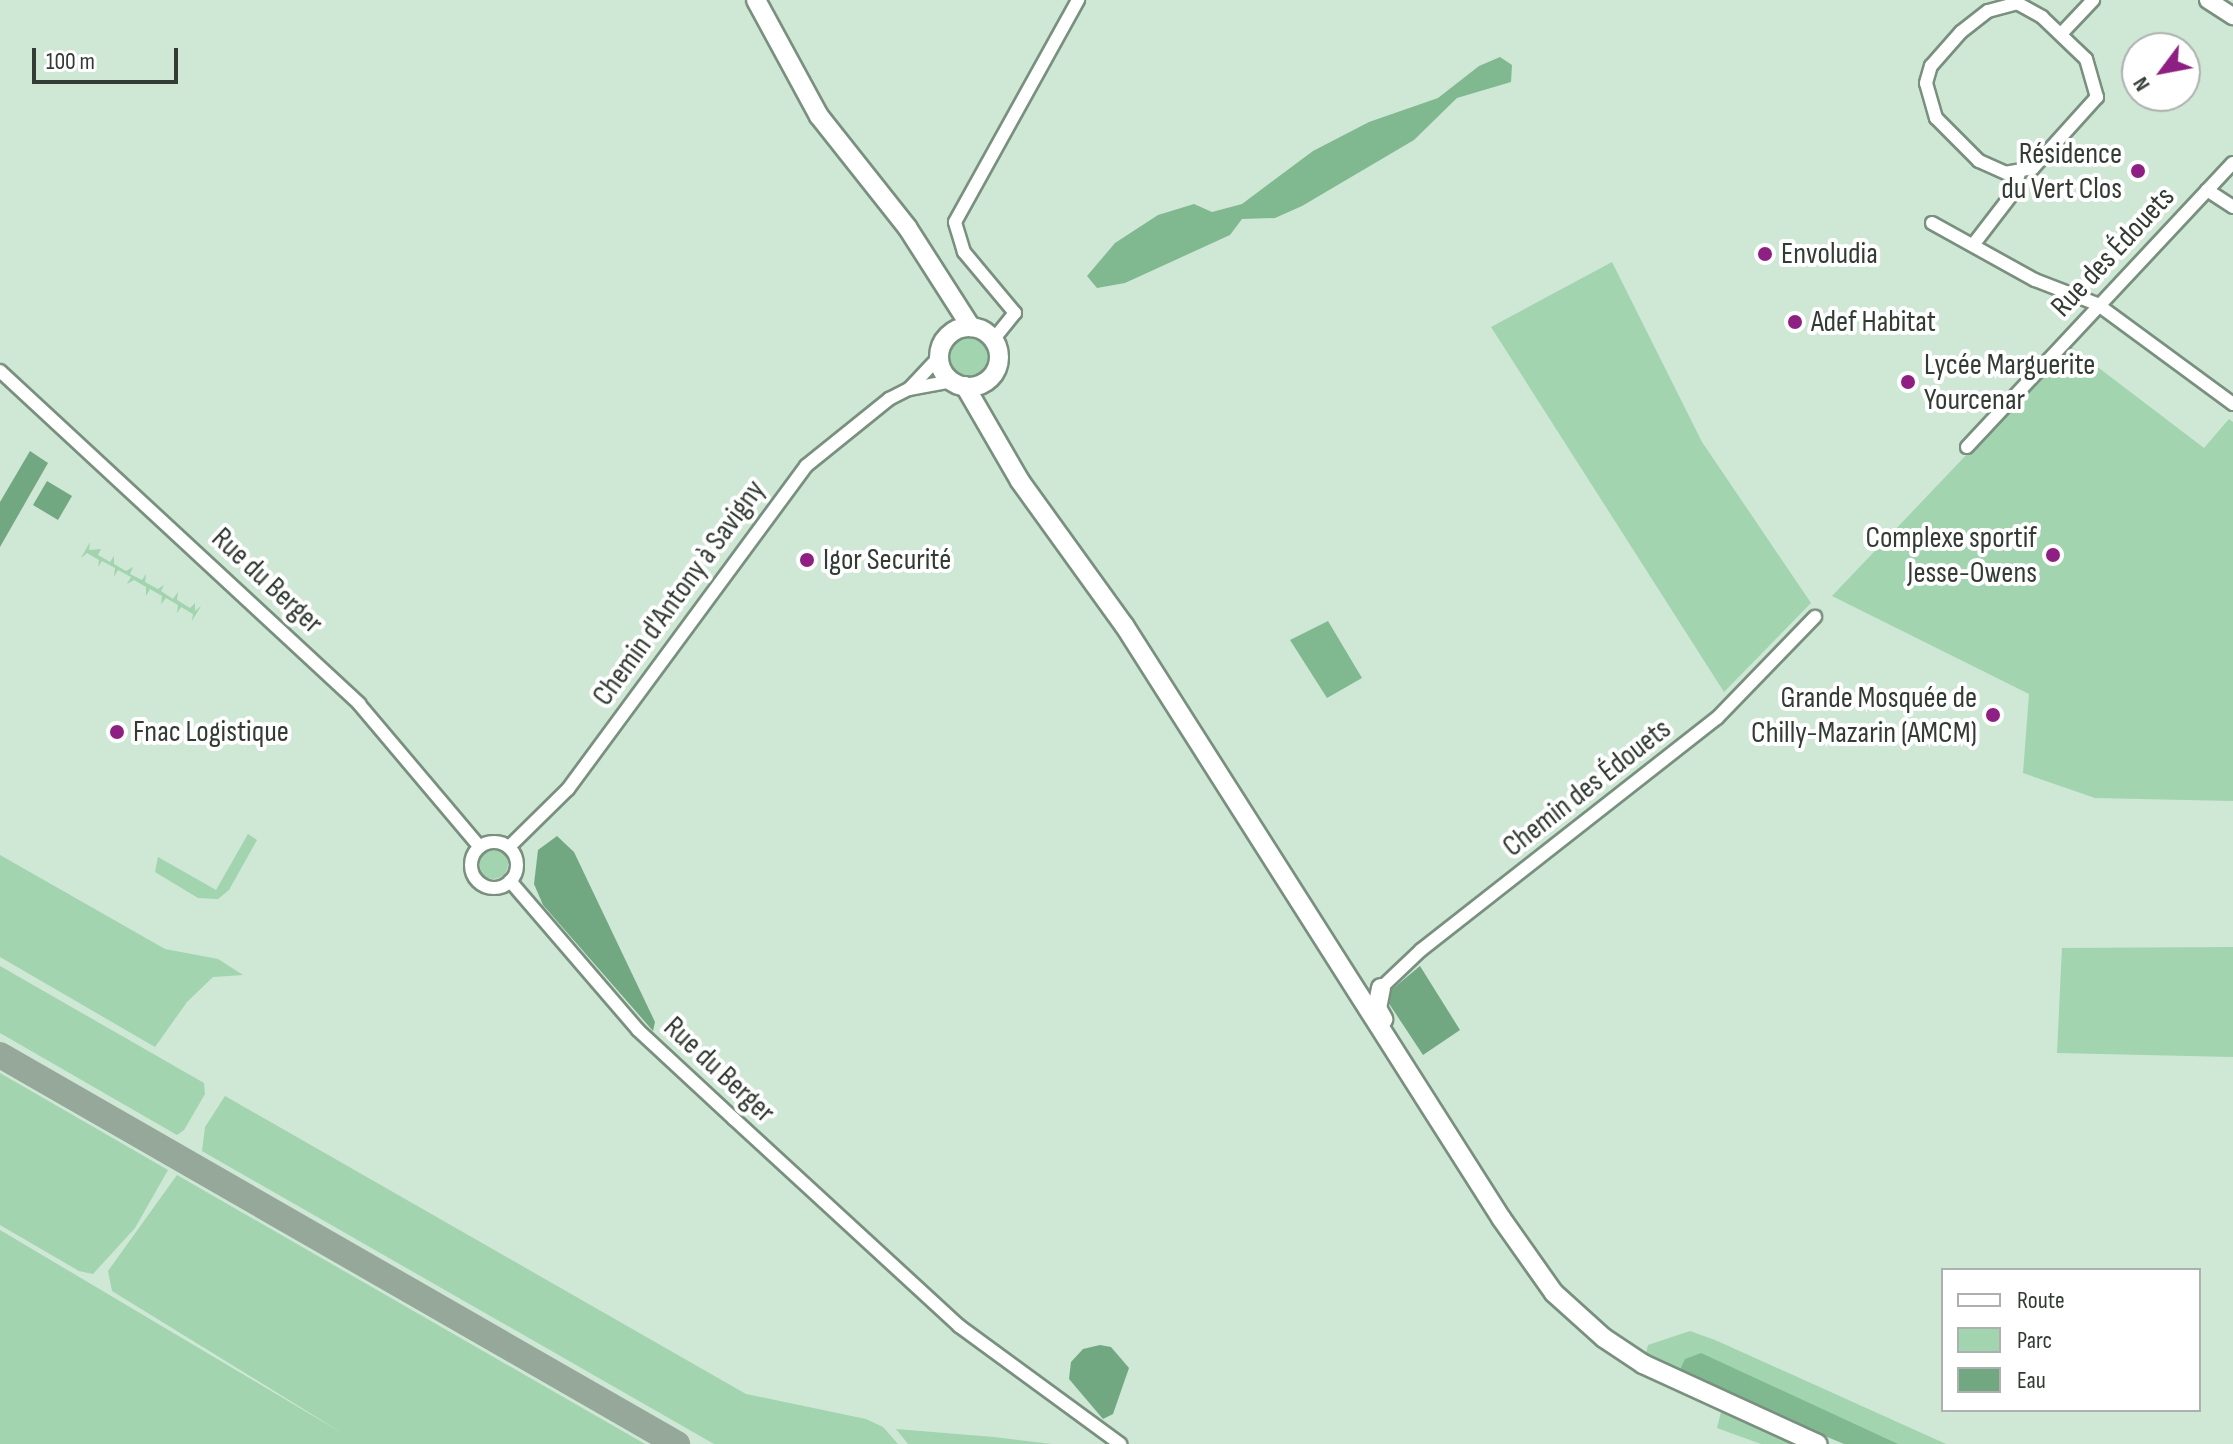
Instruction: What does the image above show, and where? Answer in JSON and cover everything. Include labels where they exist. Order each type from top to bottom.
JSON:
[{"type":"main road","points":[[756,0],[819,116],[907,227],[971,327],[993,340],[998,357],[991,376],[991,409],[1004,453]]},
{"type":"main road","points":[[2208,0],[2231,13]]},
{"type":"main road","points":[[923,256],[943,309],[945,339],[939,357],[1124,625],[1528,1259],[1577,1316],[1643,1364],[1818,1444]]},
{"type":"main road","points":[[945,339],[971,327]]},
{"type":"main road","points":[[959,384],[991,376]]},
{"type":"main road","points":[[1327,946],[1339,951],[1367,994],[1381,988]]},
{"type":"main road","points":[[1381,988],[1377,1008],[1399,1046],[1401,1061]]},
{"type":"street","points":[[993,340],[1013,322],[1014,309],[964,252],[955,222],[1078,0]]},
{"type":"street","points":[[2061,34],[2093,0]]},
{"type":"street","points":[[1973,245],[2013,193],[2019,173],[2057,144],[2097,97],[2090,67],[2061,34],[2016,1],[1988,11],[1961,32],[1931,66],[1926,92],[1936,118],[1979,161],[1999,171],[2019,173]]},
{"type":"street","name":"Rue des Édouets","points":[[1967,447],[2097,304],[2233,163]]},
{"type":"street","points":[[2207,190],[2233,207]]},
{"type":"street","points":[[1932,223],[2067,295],[2097,304],[2233,404]]},
{"type":"street","points":[[909,389],[939,357]]},
{"type":"street","name":"Rue du Berger","points":[[0,371],[359,704],[480,847]]},
{"type":"street","points":[[909,389],[959,384]]},
{"type":"street","name":"Chemin d'Antony à Savigny","points":[[509,847],[568,789],[798,476],[847,428],[909,389]]},
{"type":"street","name":"Chemin des Édouets","points":[[1381,988],[1421,950],[1717,718],[1815,617]]},
{"type":"street","points":[[496,842],[509,847],[517,867],[510,881],[492,887],[477,879],[471,862],[480,847],[496,842]]},
{"type":"street","name":"Rue du Berger","points":[[510,881],[638,1030],[910,1281],[1006,1362],[1120,1444]]},
{"type":"green space","points":[[1612,262],[1702,442],[1811,603],[1724,692],[1491,327]]},
{"type":"green space","points":[[969,333],[978,334],[985,340],[991,347],[991,365],[985,372],[978,378],[969,379],[960,378],[953,372],[947,365],[946,356],[947,347],[953,340],[960,334]]},
{"type":"green space","name":"Complexe sportif Jesse-Owens","points":[[2070,346],[2204,448],[2229,419],[2233,422],[2233,801],[2095,798],[2023,773],[2029,694],[1832,596]]},
{"type":"green space","points":[[90,542],[89,550],[101,549],[98,555],[110,562],[114,556],[114,564],[126,571],[133,567],[130,574],[142,580],[146,574],[145,582],[158,589],[164,585],[161,591],[173,599],[178,592],[177,600],[190,608],[195,603],[195,611],[201,606],[192,621],[193,614],[181,607],[177,613],[178,605],[166,598],[161,604],[162,596],[150,589],[146,596],[146,587],[134,580],[127,584],[131,577],[118,570],[114,577],[115,568],[102,561],[98,567],[99,560],[87,553],[81,558]]},
{"type":"green space","points":[[248,834],[257,840],[229,890],[218,899],[198,898],[155,872],[158,857],[216,890]]},
{"type":"green space","points":[[493,849],[499,850],[507,858],[507,870],[499,878],[493,879],[487,878],[479,870],[478,864],[479,858],[487,850]]},
{"type":"green space","points":[[0,855],[165,949],[218,959],[243,975],[213,977],[187,1002],[155,1047],[0,957]]},
{"type":"green space","points":[[2233,947],[2233,1057],[2057,1053],[2062,948]]},
{"type":"green space","points":[[0,966],[204,1083],[205,1094],[184,1130],[177,1135],[0,1033]]},
{"type":"green space","points":[[0,1073],[168,1170],[135,1228],[93,1274],[79,1271],[0,1225]]},
{"type":"green space","points":[[225,1096],[746,1394],[866,1419],[883,1427],[898,1444],[714,1444],[202,1151],[205,1127]]},
{"type":"green space","points":[[177,1175],[645,1444],[0,1444],[0,1230],[347,1436],[112,1291],[108,1271]]},
{"type":"green space","points":[[1690,1331],[1946,1444],[1895,1444],[1678,1374],[1645,1357],[1648,1345]]},
{"type":"green space","points":[[1722,1408],[1801,1444],[1761,1444],[1717,1428]]},
{"type":"green space","points":[[896,1429],[994,1437],[1052,1444],[908,1444]]},
{"type":"shaded area","points":[[1500,57],[1512,65],[1511,82],[1457,98],[1414,140],[1302,206],[1275,218],[1242,219],[1230,235],[1125,283],[1097,288],[1087,276],[1115,243],[1158,215],[1194,204],[1212,212],[1242,204],[1313,151],[1369,122],[1438,98],[1479,66]]},
{"type":"shaded area","points":[[1328,621],[1362,678],[1327,698],[1290,640]]},
{"type":"shaded area","points":[[1701,1353],[1898,1444],[1844,1444],[1678,1374],[1685,1359]]},
{"type":"water","points":[[30,451],[48,463],[0,547],[0,502]]},
{"type":"water","points":[[47,481],[72,496],[58,520],[33,505]]},
{"type":"water","points":[[557,836],[574,852],[655,1022],[653,1031],[543,905],[534,884],[538,850]]},
{"type":"water","points":[[1420,966],[1460,1030],[1423,1055],[1384,996]]},
{"type":"water","points":[[1100,1345],[1111,1347],[1129,1368],[1113,1414],[1103,1419],[1069,1379],[1071,1362],[1083,1349]]},
{"type":"taxiway","points":[[0,1055],[677,1444]]},
{"type":"place","name":"Résidence du Vert Clos","points":[[2138,171]]},
{"type":"place","name":"Envoludia","points":[[1765,254]]},
{"type":"place","name":"Adef Habitat","points":[[1795,322]]},
{"type":"place","name":"Lycée Marguerite Yourcenar","points":[[1908,382]]},
{"type":"place","name":"Complexe sportif Jesse-Owens","points":[[2053,555]]},
{"type":"place","name":"Igor Securité","points":[[807,560]]},
{"type":"place","name":"Grande Mosquée de Chilly-Mazarin (AMCM)","points":[[1993,715]]},
{"type":"place","name":"Fnac Logistique","points":[[117,732]]}]
